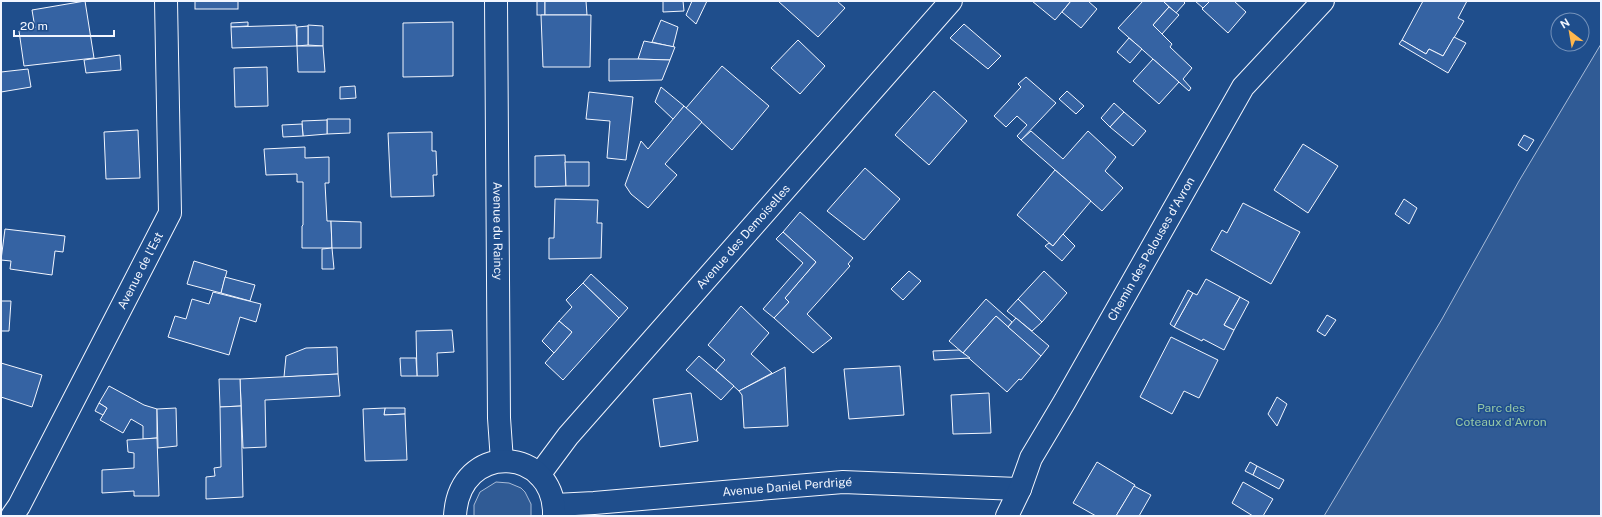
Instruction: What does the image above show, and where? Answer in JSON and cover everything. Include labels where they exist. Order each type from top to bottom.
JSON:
[{"type":"street","name":"Avenue de l'Est","points":[[12,516],[19,506],[170,213],[166,1]]},
{"type":"street","name":"Avenue du Raincy","points":[[496,1],[499,418],[502,461]]},
{"type":"street","name":"Avenue des Demoiselles","points":[[539,475],[573,430],[951,1]]},
{"type":"street","name":"Chemin des Pelouses d'Avron","points":[[1007,516],[1020,489],[1031,458],[1065,401],[1243,87],[1323,1]]},
{"type":"street","points":[[448,516],[455,516],[456,500],[462,486],[472,473],[486,465],[502,461],[515,462],[528,467],[539,475],[549,488],[554,510]]},
{"type":"street","name":"Avenue Daniel Perdrigé","points":[[554,510],[594,503],[843,482],[1020,489]]},
{"type":"shaded area","name":"Parc des Coteaux d'Avron","points":[[1601,44],[1601,516],[1324,516],[1442,319],[1519,181]]},
{"type":"shaded area","points":[[496,482],[509,483],[521,488],[525,492],[531,504],[531,516],[474,516],[474,505],[480,492]]},
{"type":"building","points":[[85,1],[94,58],[24,66],[19,31],[35,28],[32,10]]},
{"type":"building","points":[[195,1],[238,1],[238,9],[195,9]]},
{"type":"building","points":[[537,1],[545,1],[545,15],[537,15]]},
{"type":"building","points":[[545,1],[586,1],[587,15],[545,15]]},
{"type":"building","points":[[663,1],[683,1],[684,11],[663,12]]},
{"type":"building","points":[[692,1],[707,1],[696,24],[686,15]]},
{"type":"building","points":[[778,1],[837,1],[845,8],[818,37]]},
{"type":"building","points":[[1032,1],[1071,1],[1055,20]]},
{"type":"building","points":[[1071,1],[1088,1],[1097,9],[1081,28],[1062,12]]},
{"type":"building","points":[[1143,1],[1163,1],[1169,7],[1153,25],[1172,44],[1170,47],[1192,68],[1183,79],[1191,88],[1189,91],[1118,28]]},
{"type":"building","points":[[1163,1],[1183,1],[1185,3],[1176,13]]},
{"type":"building","points":[[1195,1],[1210,1],[1203,8]]},
{"type":"building","points":[[1210,1],[1234,1],[1246,12],[1228,33],[1202,9]]},
{"type":"building","points":[[1423,1],[1467,1],[1458,18],[1464,21],[1443,56],[1429,49],[1426,54],[1402,40]]},
{"type":"building","points":[[1169,7],[1179,15],[1162,34],[1153,25]]},
{"type":"building","points":[[541,15],[591,15],[590,67],[543,67]]},
{"type":"building","points":[[661,20],[678,27],[673,47],[652,42]]},
{"type":"building","points":[[248,22],[248,26],[231,27],[231,23]]},
{"type":"building","points":[[453,22],[453,76],[403,77],[403,23]]},
{"type":"building","points":[[964,24],[1001,56],[988,69],[950,38]]},
{"type":"building","points":[[296,25],[297,46],[232,48],[231,27]]},
{"type":"building","points":[[308,25],[323,26],[323,46],[308,45]]},
{"type":"building","points":[[308,26],[308,45],[297,46],[297,27]]},
{"type":"building","points":[[1454,37],[1466,43],[1448,73],[1399,44],[1402,40],[1426,54],[1429,49],[1443,56]]},
{"type":"building","points":[[1129,38],[1142,49],[1130,63],[1117,52]]},
{"type":"building","points":[[798,40],[825,66],[800,94],[771,68]]},
{"type":"building","points":[[644,41],[675,47],[670,60],[638,59]]},
{"type":"building","points":[[297,46],[323,46],[325,72],[298,72]]},
{"type":"building","points":[[120,55],[121,70],[86,73],[84,60]]},
{"type":"building","points":[[609,59],[670,60],[662,80],[609,81]]},
{"type":"building","points":[[1153,59],[1179,82],[1159,104],[1133,81]]},
{"type":"building","points":[[722,66],[769,106],[732,150],[686,108]]},
{"type":"building","points":[[267,67],[268,106],[235,107],[234,68]]},
{"type":"building","points":[[28,69],[31,87],[1,92],[1,72]]},
{"type":"building","points":[[1026,77],[1056,103],[1021,140],[1017,136],[1027,125],[1017,116],[1006,127],[994,116],[1021,87],[1018,84]]},
{"type":"building","points":[[355,86],[356,98],[340,99],[340,87]]},
{"type":"building","points":[[661,87],[684,106],[674,120],[655,102]]},
{"type":"building","points":[[934,91],[967,121],[929,165],[895,135]]},
{"type":"building","points":[[1067,91],[1084,106],[1076,114],[1059,99]]},
{"type":"building","points":[[589,92],[633,97],[626,160],[607,158],[610,121],[586,119]]},
{"type":"building","points":[[1114,103],[1124,112],[1110,127],[1101,118]]},
{"type":"building","points":[[684,106],[702,122],[665,164],[677,175],[648,208],[631,194],[625,185],[641,141],[648,149]]},
{"type":"building","points":[[1124,112],[1146,131],[1133,146],[1110,127]]},
{"type":"building","points":[[327,119],[350,119],[350,133],[327,134]]},
{"type":"building","points":[[327,120],[327,134],[303,136],[302,121]]},
{"type":"building","points":[[302,124],[303,136],[283,137],[282,125]]},
{"type":"building","points":[[138,130],[140,178],[106,179],[104,132]]},
{"type":"building","points":[[1031,131],[1063,159],[1088,131],[1116,157],[1105,171],[1123,188],[1102,211],[1021,140]]},
{"type":"building","points":[[432,132],[432,151],[436,151],[437,175],[433,175],[434,196],[391,197],[388,133]]},
{"type":"building","points":[[1524,135],[1534,140],[1527,151],[1518,145]]},
{"type":"building","points":[[1303,144],[1338,166],[1308,213],[1274,190]]},
{"type":"building","points":[[305,147],[305,158],[329,157],[329,183],[325,183],[327,221],[331,221],[332,248],[302,248],[303,182],[297,182],[297,174],[266,175],[264,149]]},
{"type":"building","points":[[565,155],[566,186],[535,187],[535,156]]},
{"type":"building","points":[[565,162],[589,162],[589,186],[566,186]]},
{"type":"building","points":[[865,168],[900,199],[864,240],[827,211]]},
{"type":"building","points":[[1055,170],[1091,201],[1053,246],[1017,215]]},
{"type":"building","points":[[555,199],[598,200],[597,223],[602,223],[601,258],[549,259],[549,238],[554,238]]},
{"type":"building","points":[[1404,199],[1417,208],[1409,224],[1395,214]]},
{"type":"building","points":[[1243,203],[1300,232],[1271,284],[1211,250],[1222,230],[1227,233]]},
{"type":"building","points":[[800,212],[853,258],[848,264],[850,266],[807,314],[832,338],[813,353],[774,318],[789,302],[785,298],[816,262],[783,232]]},
{"type":"building","points":[[331,221],[361,222],[361,248],[332,248]]},
{"type":"building","points":[[5,229],[65,236],[63,252],[55,251],[52,275],[10,269],[11,261],[1,260]]},
{"type":"building","points":[[783,232],[816,262],[785,298],[789,302],[774,318],[763,309],[803,263],[776,239]]},
{"type":"building","points":[[1063,234],[1075,246],[1062,261],[1045,246],[1049,243],[1053,246]]},
{"type":"building","points":[[332,248],[334,269],[322,269],[322,249]]},
{"type":"building","points":[[194,261],[227,271],[221,293],[187,284]]},
{"type":"building","points":[[909,271],[921,281],[903,300],[891,289]]},
{"type":"building","points":[[1044,271],[1067,293],[1042,322],[1018,299]]},
{"type":"building","points":[[591,274],[628,308],[619,318],[583,283]]},
{"type":"building","points":[[225,277],[255,285],[250,301],[221,293]]},
{"type":"building","points":[[1206,279],[1240,297],[1224,325],[1234,330],[1224,350],[1203,339],[1202,341],[1174,327],[1193,293],[1197,295]]},
{"type":"building","points":[[583,283],[619,318],[563,380],[545,363],[572,332],[559,321],[572,307],[566,300]]},
{"type":"building","points":[[1188,290],[1193,293],[1174,327],[1170,324]]},
{"type":"building","points":[[213,292],[261,304],[256,322],[240,317],[229,355],[168,337],[175,316],[186,319],[192,299],[209,304]]},
{"type":"building","points":[[1240,297],[1249,302],[1234,330],[1224,325]]},
{"type":"building","points":[[986,299],[1012,322],[1008,327],[996,316],[963,353],[949,341]]},
{"type":"building","points":[[1018,299],[1042,322],[1032,331],[1007,311]]},
{"type":"building","points":[[1,301],[11,301],[9,331],[1,331]]},
{"type":"building","points":[[741,306],[769,333],[751,354],[772,373],[739,391],[716,370],[725,360],[708,345]]},
{"type":"building","points":[[1327,315],[1336,320],[1325,336],[1317,331]]},
{"type":"building","points":[[996,316],[1041,356],[1021,380],[1019,379],[1007,392],[963,353]]},
{"type":"building","points":[[1016,318],[1049,346],[1041,356],[1008,327]]},
{"type":"building","points":[[559,321],[572,332],[554,353],[542,341]]},
{"type":"building","points":[[452,330],[454,352],[437,353],[438,376],[417,376],[416,331]]},
{"type":"building","points":[[1171,337],[1218,360],[1199,398],[1184,391],[1172,414],[1140,397]]},
{"type":"building","points":[[337,347],[338,374],[284,377],[286,356],[306,348]]},
{"type":"building","points":[[959,350],[970,358],[934,360],[933,351]]},
{"type":"building","points":[[699,356],[734,386],[721,400],[686,370]]},
{"type":"building","points":[[400,358],[416,358],[417,376],[401,376]]},
{"type":"building","points":[[1,363],[42,375],[32,407],[1,397]]},
{"type":"building","points":[[900,366],[904,415],[849,419],[844,369]]},
{"type":"building","points":[[785,367],[788,426],[744,428],[742,395],[739,391]]},
{"type":"building","points":[[338,374],[340,396],[265,400],[266,447],[243,448],[240,379]]},
{"type":"building","points":[[219,379],[240,379],[241,406],[220,407]]},
{"type":"building","points":[[109,386],[144,405],[157,409],[157,438],[143,439],[143,426],[131,419],[123,433],[100,420],[107,408],[99,403]]},
{"type":"building","points":[[691,393],[698,441],[660,447],[653,399]]},
{"type":"building","points":[[989,393],[991,433],[953,434],[951,395]]},
{"type":"building","points":[[1277,397],[1287,404],[1277,426],[1268,414]]},
{"type":"building","points":[[99,403],[107,408],[103,415],[95,411]]},
{"type":"building","points":[[241,406],[243,497],[206,499],[206,477],[215,476],[214,468],[221,467],[220,407]]},
{"type":"building","points":[[176,408],[177,446],[158,448],[157,409]]},
{"type":"building","points":[[385,408],[405,408],[405,414],[384,415]]},
{"type":"building","points":[[385,408],[384,415],[405,414],[407,460],[365,461],[363,409]]},
{"type":"building","points":[[157,438],[159,496],[134,496],[134,491],[102,493],[102,470],[134,468],[134,453],[128,452],[127,440]]},
{"type":"building","points":[[1097,462],[1135,485],[1116,516],[1096,516],[1073,503]]},
{"type":"building","points":[[1250,462],[1257,466],[1253,475],[1245,471]]},
{"type":"building","points":[[1257,466],[1284,480],[1279,489],[1253,475]]},
{"type":"building","points":[[1243,482],[1273,499],[1263,516],[1253,516],[1232,503]]},
{"type":"building","points":[[1134,486],[1151,495],[1139,516],[1116,516]]}]
